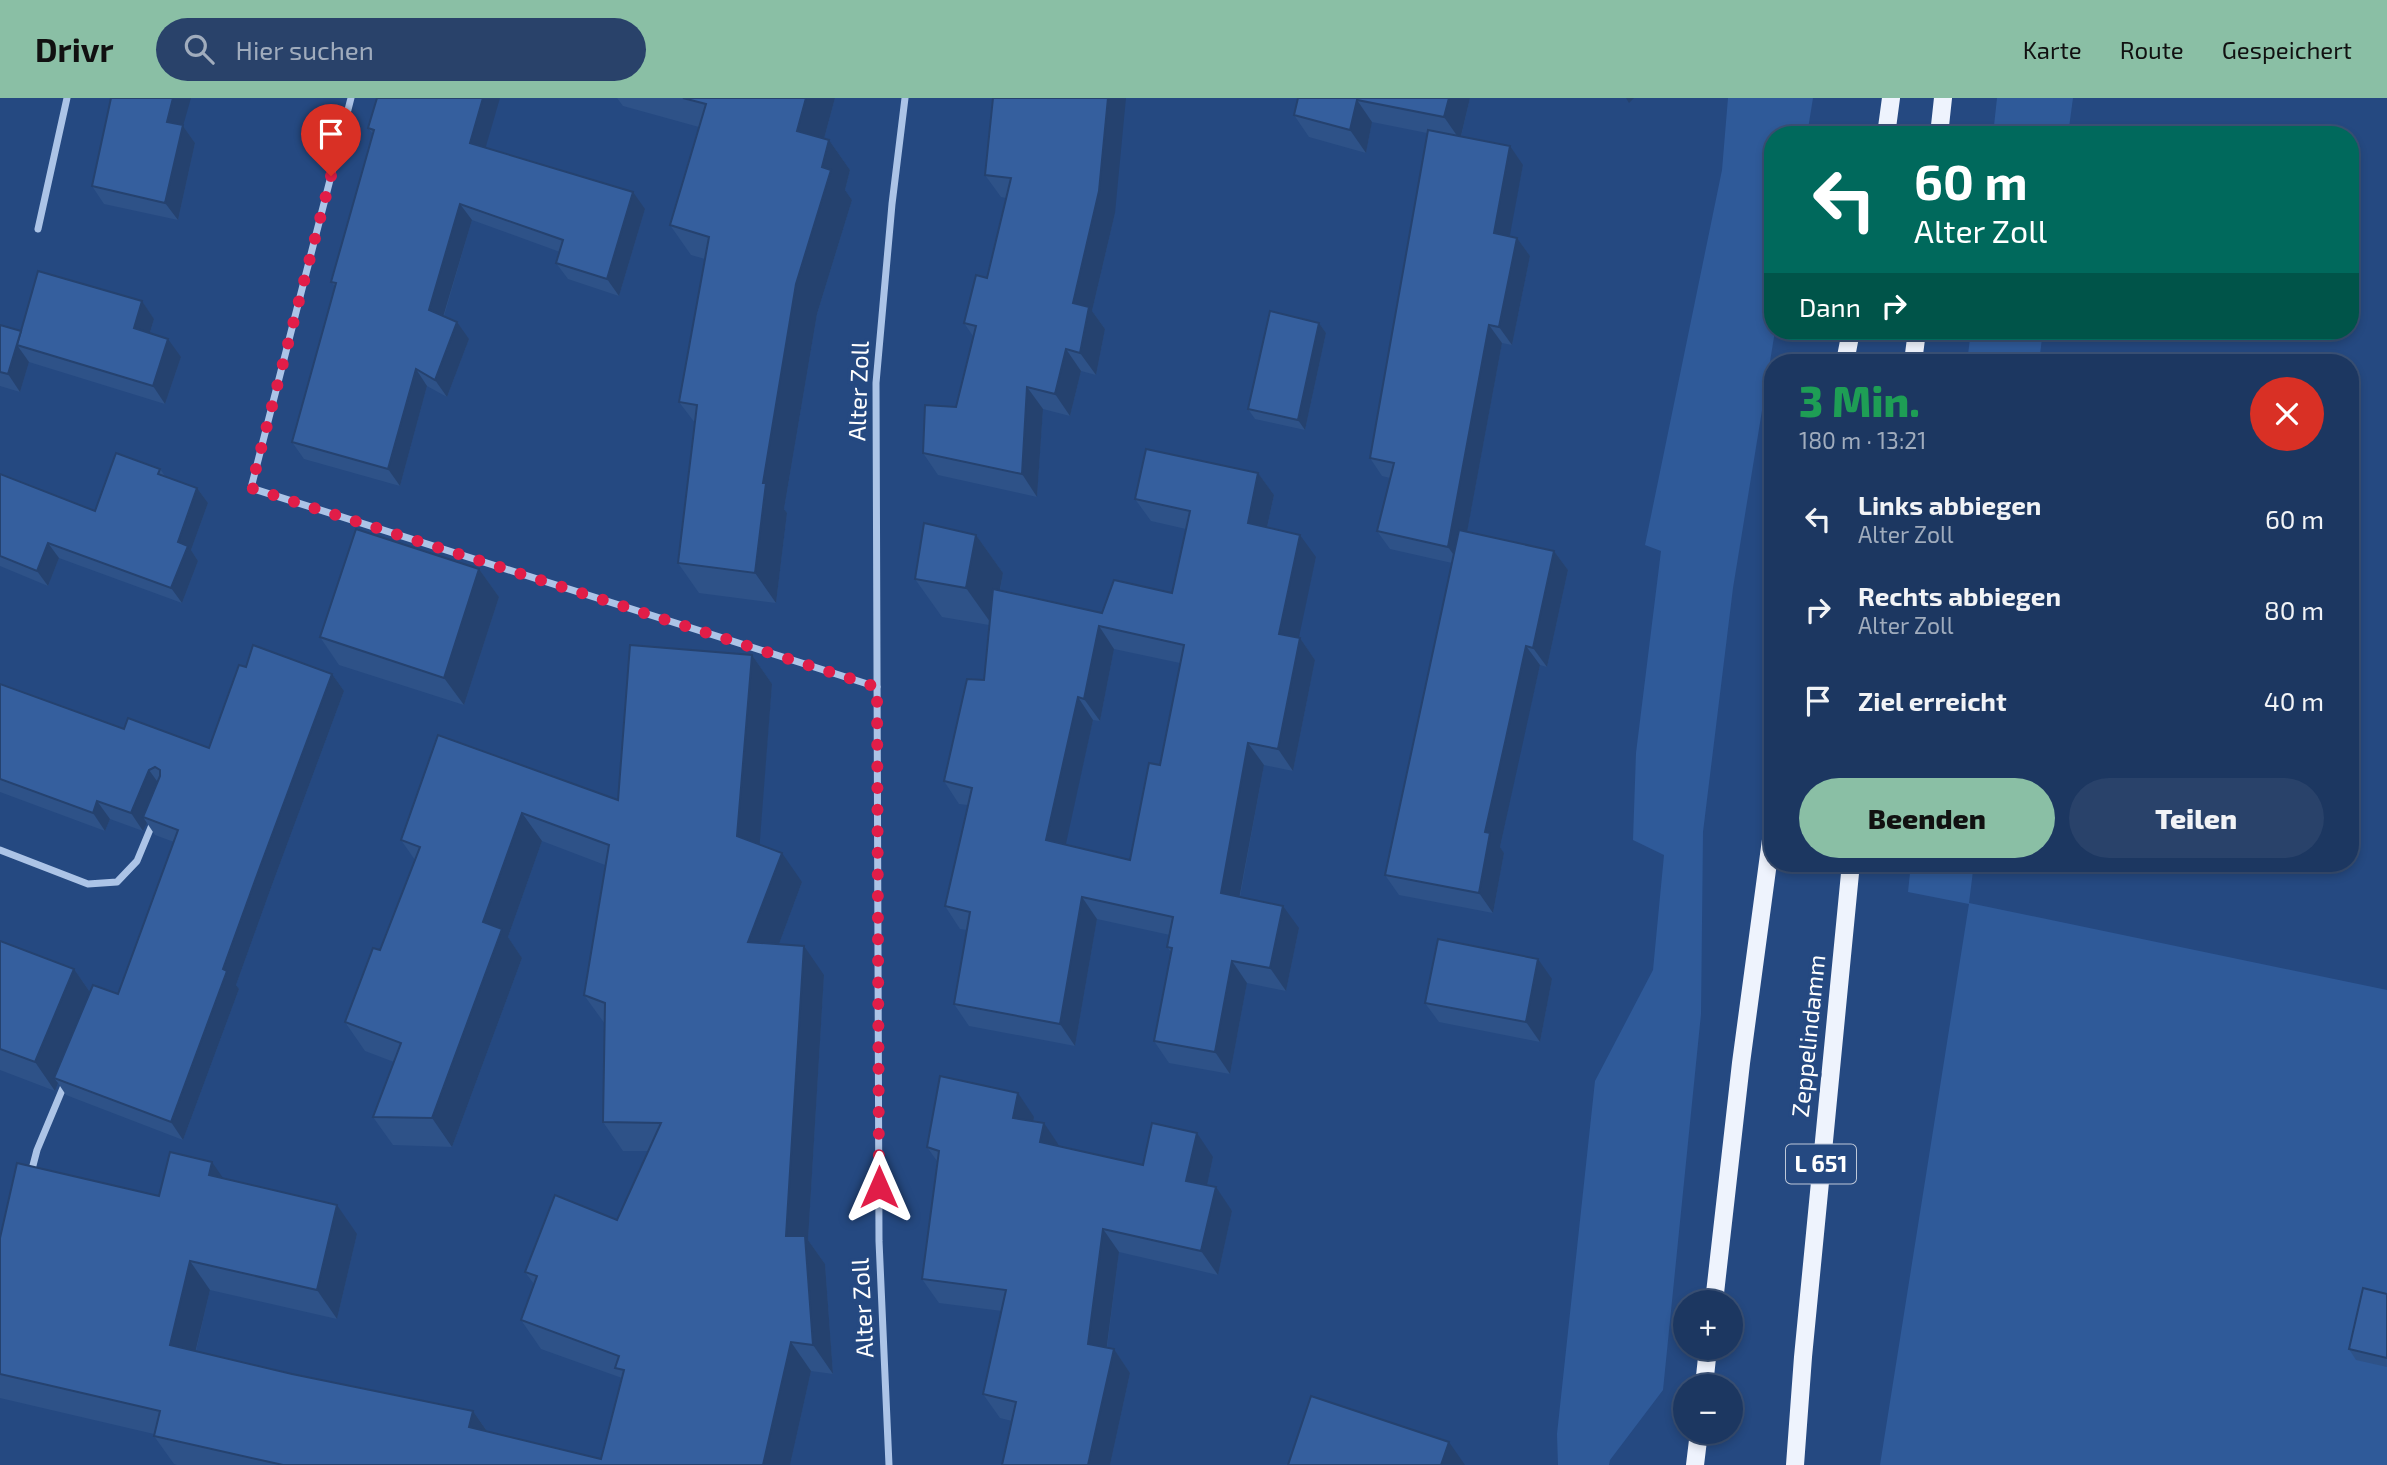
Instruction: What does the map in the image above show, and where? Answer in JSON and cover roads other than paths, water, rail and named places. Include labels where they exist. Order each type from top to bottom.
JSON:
[{"type":"main road","points":[[1887,126],[1891,98]]},
{"type":"main road","points":[[1940,126],[1943,98]]},
{"type":"main road","points":[[1715,1290],[1741,1063],[1767,872]]},
{"type":"main road","name":"Zeppelindamm","points":[[1795,1465],[1850,872]]},
{"type":"main road","points":[[1695,1465],[1698,1444]]},
{"type":"street","points":[[38,229],[68,98]]},
{"type":"street","points":[[351,98],[251,488],[877,687]]},
{"type":"street","name":"Alter Zoll","points":[[889,1465],[879,1241],[876,383],[892,204],[905,98]]},
{"type":"street","points":[[0,850],[88,884],[117,882],[137,861],[157,814]]},
{"type":"street","points":[[30,1177],[37,1150],[69,1074]]}]
